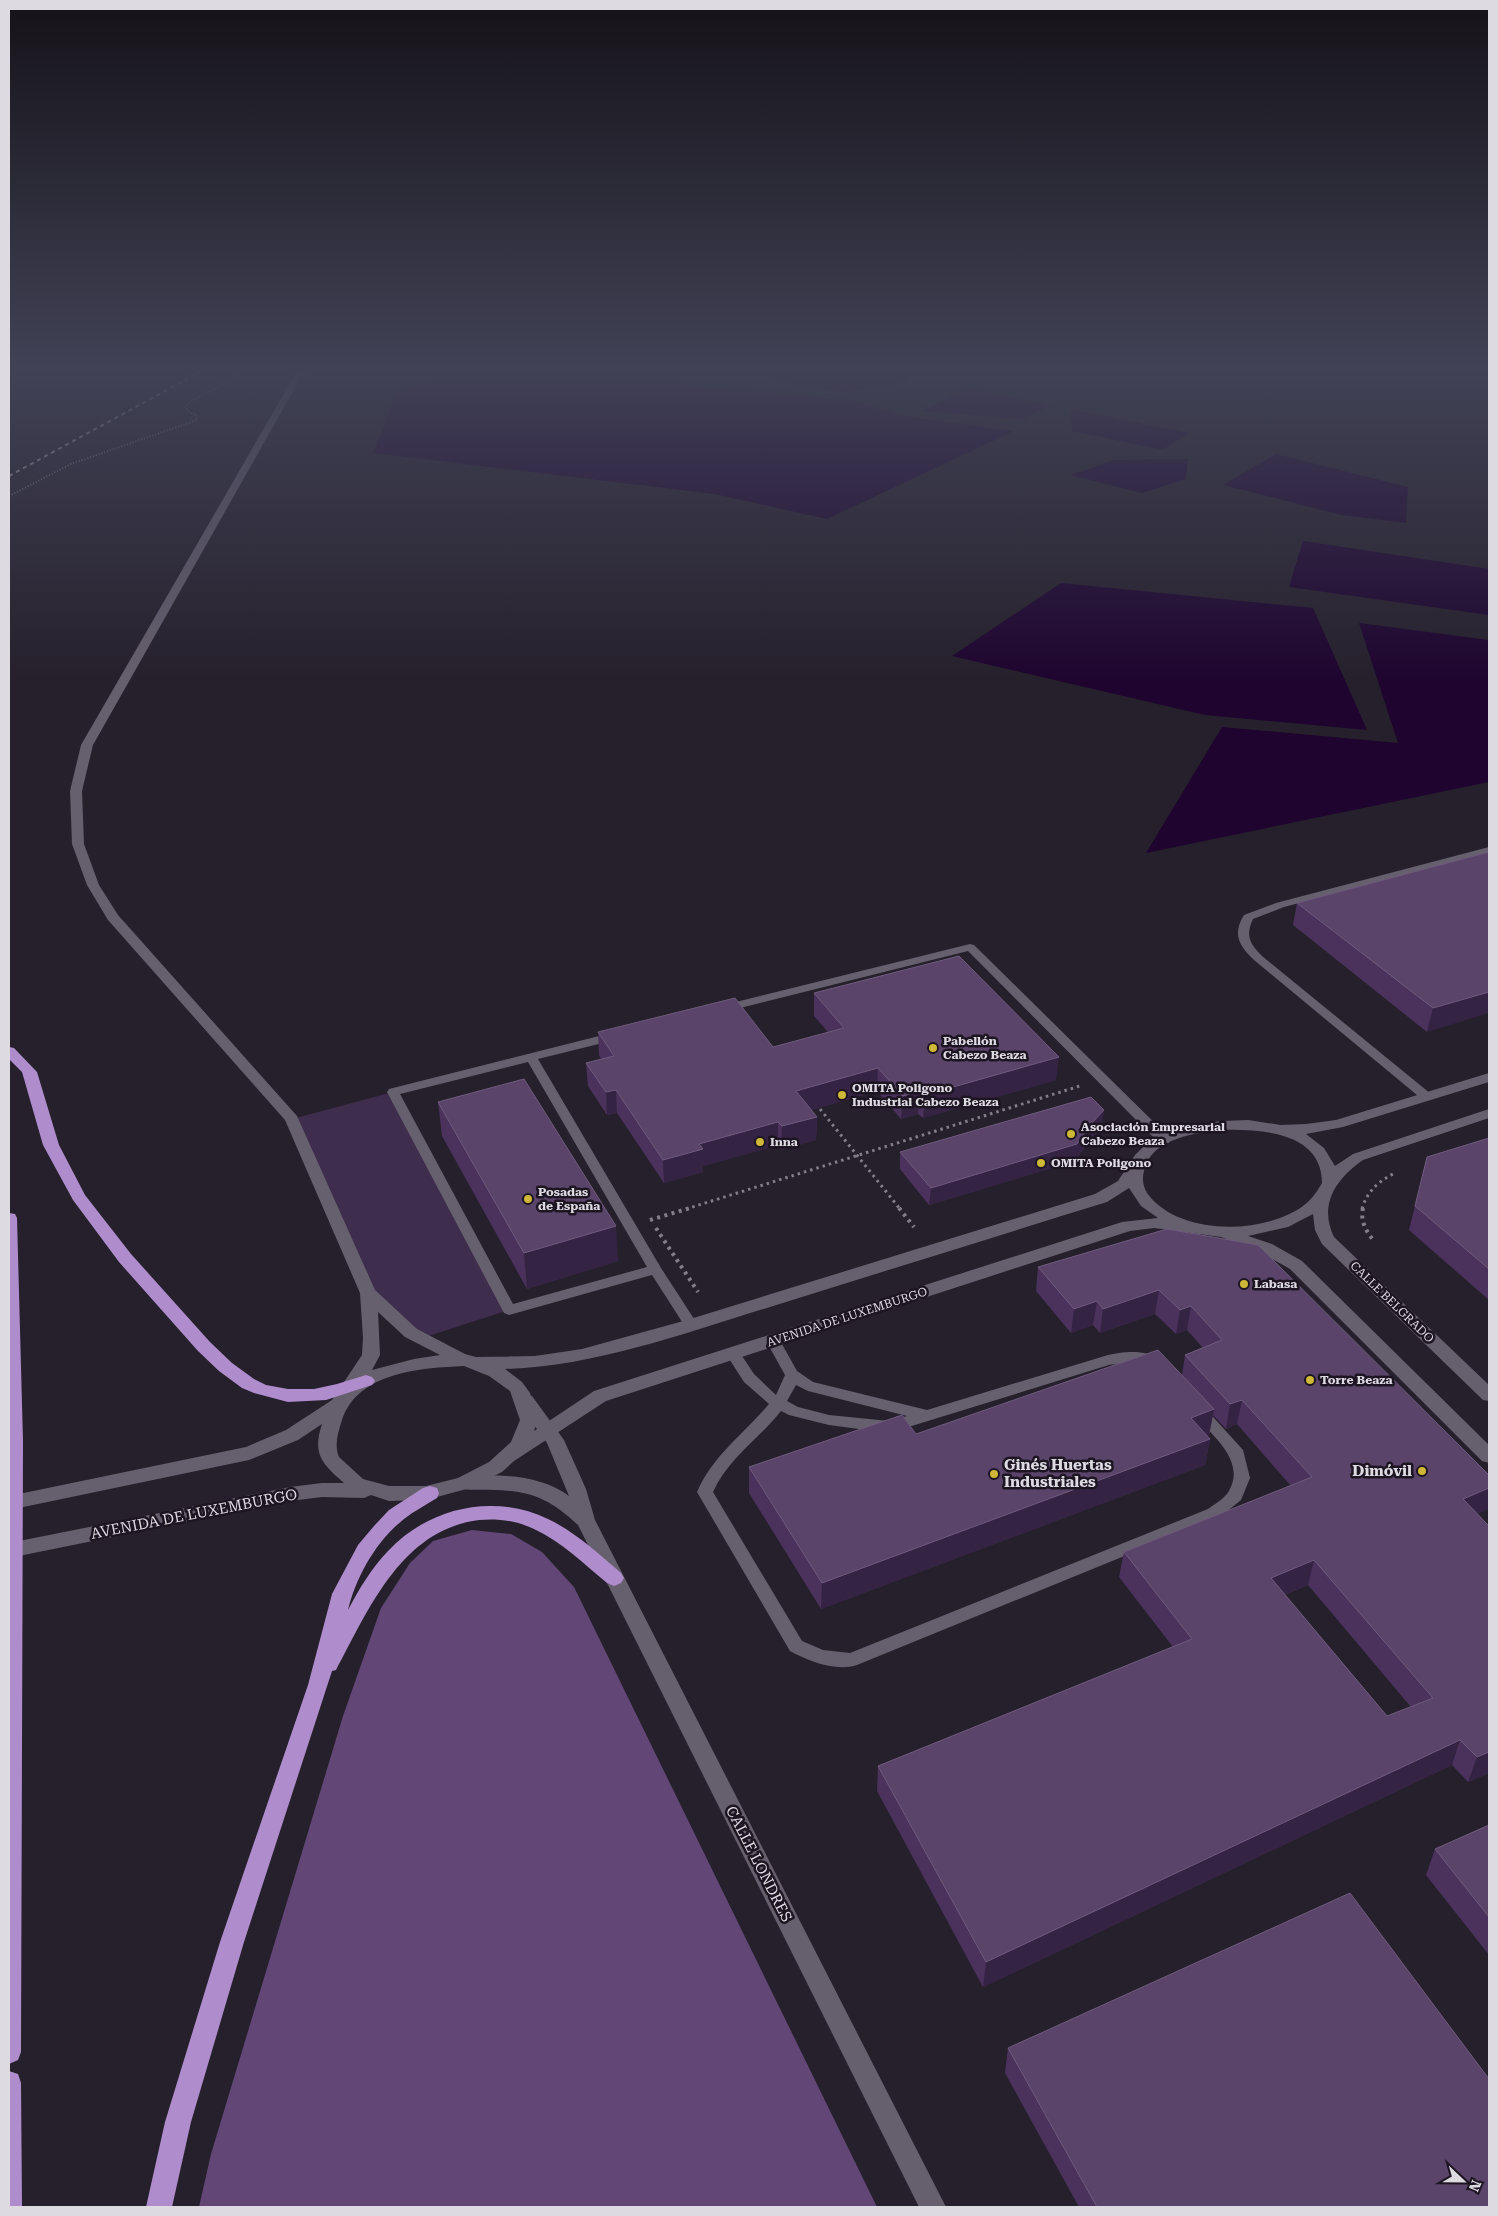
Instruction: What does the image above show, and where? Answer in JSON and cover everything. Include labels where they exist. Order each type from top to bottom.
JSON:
[{"type":"highway","points":[[9,1051],[29,1070],[40,1112],[54,1152],[75,1189],[126,1260],[198,1339],[237,1376],[261,1389],[308,1397],[332,1393],[349,1394]]},
{"type":"highway","points":[[9,1218],[14,1462],[9,2052]]},
{"type":"highway","points":[[159,2207],[178,2122],[232,1942],[318,1685],[342,1594],[365,1550],[396,1515],[430,1492]]},
{"type":"highway","points":[[318,1685],[373,1584],[384,1569],[420,1534],[435,1525],[453,1518],[486,1512],[516,1514],[530,1519],[572,1543],[614,1578]]},
{"type":"highway","points":[[9,2082],[9,2207]]},
{"type":"main road","points":[[242,475],[88,745],[76,791],[78,844],[93,886],[114,917],[292,1119],[368,1293],[372,1338],[370,1355],[349,1394]]},
{"type":"main road","points":[[9,1503],[249,1453],[292,1435],[349,1394],[407,1365],[426,1362],[470,1361],[518,1363],[562,1359],[691,1325],[1110,1194],[1126,1183],[1148,1150],[1180,1133],[1219,1125],[1245,1123],[1296,1129],[1321,1128],[1489,1077]]},
{"type":"main road","points":[[1201,1229],[1241,1231],[1283,1222],[1300,1215],[1326,1191],[1340,1170],[1358,1157],[1489,1113]]},
{"type":"main road","points":[[1268,1126],[1288,1131],[1317,1149],[1329,1168],[1331,1175],[1326,1191]]},
{"type":"main road","points":[[1138,1163],[1134,1176],[1137,1190],[1161,1215],[1266,1248],[1296,1265],[1489,1456]]},
{"type":"main road","name":"CALLE BELGRADO","points":[[1326,1191],[1320,1210],[1321,1230],[1328,1240],[1489,1395]]},
{"type":"main road","name":"AVENIDA DE LUXEMBURGO","points":[[9,1551],[297,1493],[322,1490],[405,1495],[430,1492],[465,1483],[479,1478],[497,1467],[511,1455],[600,1396],[1128,1226],[1154,1222],[1201,1229]]},
{"type":"main road","points":[[368,1293],[410,1334],[499,1374],[517,1386],[556,1440],[577,1489],[585,1520]]},
{"type":"main road","name":"AVENIDA DE LUXEMBURGO","points":[[349,1394],[326,1440],[328,1457],[339,1473],[355,1484],[382,1493]]},
{"type":"main road","name":"AVENIDA DE LUXEMBURGO","points":[[511,1455],[526,1432],[529,1415],[526,1401]]},
{"type":"main road","points":[[465,1483],[498,1482],[539,1490],[556,1496],[585,1520]]},
{"type":"main road","name":"CALLE LONDRES","points":[[585,1520],[933,2207]]},
{"type":"lane","points":[[1427,1096],[1258,958],[1243,941],[1241,936],[1244,924],[1248,917],[1280,905],[1489,850]]},
{"type":"lane","points":[[708,1012],[970,946],[1164,1140]]},
{"type":"lane","points":[[624,1034],[393,1092],[509,1310],[654,1269]]},
{"type":"lane","points":[[531,1057],[654,1269],[691,1325]]},
{"type":"lane","points":[[774,1341],[792,1375],[808,1386],[926,1415]]},
{"type":"lane","points":[[733,1354],[749,1378],[770,1398],[794,1411],[829,1420],[889,1427],[1108,1360],[1128,1356],[1143,1358],[1160,1369]]},
{"type":"lane","points":[[792,1375],[780,1404],[722,1462],[709,1478],[704,1492],[796,1646],[812,1655],[829,1659],[851,1660],[1214,1512],[1235,1496],[1242,1478],[1238,1454],[1191,1402]]},
{"type":"path","points":[[9,496],[50,475]]},
{"type":"path","points":[[629,1226],[1103,1079]]},
{"type":"path","points":[[814,1103],[914,1227]]},
{"type":"path","points":[[1374,1241],[1363,1228],[1363,1205],[1374,1185],[1395,1173]]},
{"type":"path","points":[[651,1219],[698,1292]]},
{"type":"shaded area","points":[[560,475],[920,475],[827,519],[715,494]]},
{"type":"shaded area","points":[[1073,475],[1186,475],[1186,479],[1142,493]]},
{"type":"shaded area","points":[[1239,475],[1362,475],[1408,487],[1406,523],[1342,515],[1223,485]]},
{"type":"shaded area","points":[[1303,541],[1489,569],[1489,615],[1289,587]]},
{"type":"shaded area","points":[[1061,583],[1313,608],[1367,730],[1205,715],[952,656]]},
{"type":"shaded area","points":[[1359,623],[1489,640],[1489,782],[1146,853],[1222,727],[1398,743]]},
{"type":"shaded area","points":[[393,1092],[509,1310],[419,1339],[368,1293],[292,1119]]},
{"type":"shaded area","points":[[472,1530],[511,1534],[542,1552],[574,1587],[877,2207],[199,2207],[211,2154],[343,1716],[381,1608],[410,1563],[433,1541]]},
{"type":"building","points":[[1489,852],[1489,992],[1433,1008],[1297,903]]},
{"type":"building","points":[[959,956],[1059,1057],[925,1095],[919,1091],[903,1096],[878,1068],[796,1091],[817,1117],[782,1126],[778,1122],[699,1144],[703,1149],[663,1160],[616,1090],[606,1092],[586,1063],[614,1056],[598,1032],[735,998],[773,1047],[844,1028],[814,993]]},
{"type":"building","name":"Posadas de España","points":[[524,1079],[616,1226],[524,1253],[438,1102]]},
{"type":"building","points":[[1091,1097],[1104,1110],[1077,1144],[931,1188],[900,1152]]},
{"type":"building","points":[[1489,1138],[1489,1269],[1415,1206],[1427,1157]]},
{"type":"building","points":[[1167,1229],[1258,1245],[1489,1475],[1489,1488],[1463,1499],[1489,1526],[1489,1752],[1477,1757],[1460,1740],[986,1962],[878,1766],[1192,1639],[1124,1552],[1312,1477],[1242,1400],[1230,1404],[1185,1355],[1222,1340],[1191,1306],[1180,1310],[1159,1290],[1103,1309],[1097,1301],[1074,1309],[1038,1267]],"holes":[[[1314,1560],[1433,1698],[1387,1716],[1271,1578]]]},
{"type":"building","points":[[1158,1350],[1214,1409],[1191,1418],[1210,1439],[822,1583],[749,1467],[902,1415],[916,1434]]},
{"type":"building","points":[[1489,1825],[1489,1917],[1435,1849]]},
{"type":"building","points":[[1350,1893],[1489,2079],[1489,2207],[1097,2207],[1008,2048]]},
{"type":"place","name":"Pabellón Cabezo Beaza","points":[[933,1048]]},
{"type":"place","name":"OMITA Poligono Industrial Cabezo Beaza","points":[[842,1095]]},
{"type":"place","name":"Asociación Empresarial Cabezo Beaza","points":[[1071,1134]]},
{"type":"place","name":"Inna","points":[[760,1142]]},
{"type":"place","name":"OMITA Poligono","points":[[1041,1163]]},
{"type":"place","name":"Posadas de España","points":[[528,1199]]},
{"type":"place","name":"Labasa","points":[[1244,1284]]},
{"type":"place","name":"Torre Beaza","points":[[1310,1380]]},
{"type":"place","name":"Dimóvil","points":[[1422,1471]]},
{"type":"place","name":"Ginés Huertas Industriales","points":[[994,1474]]}]
